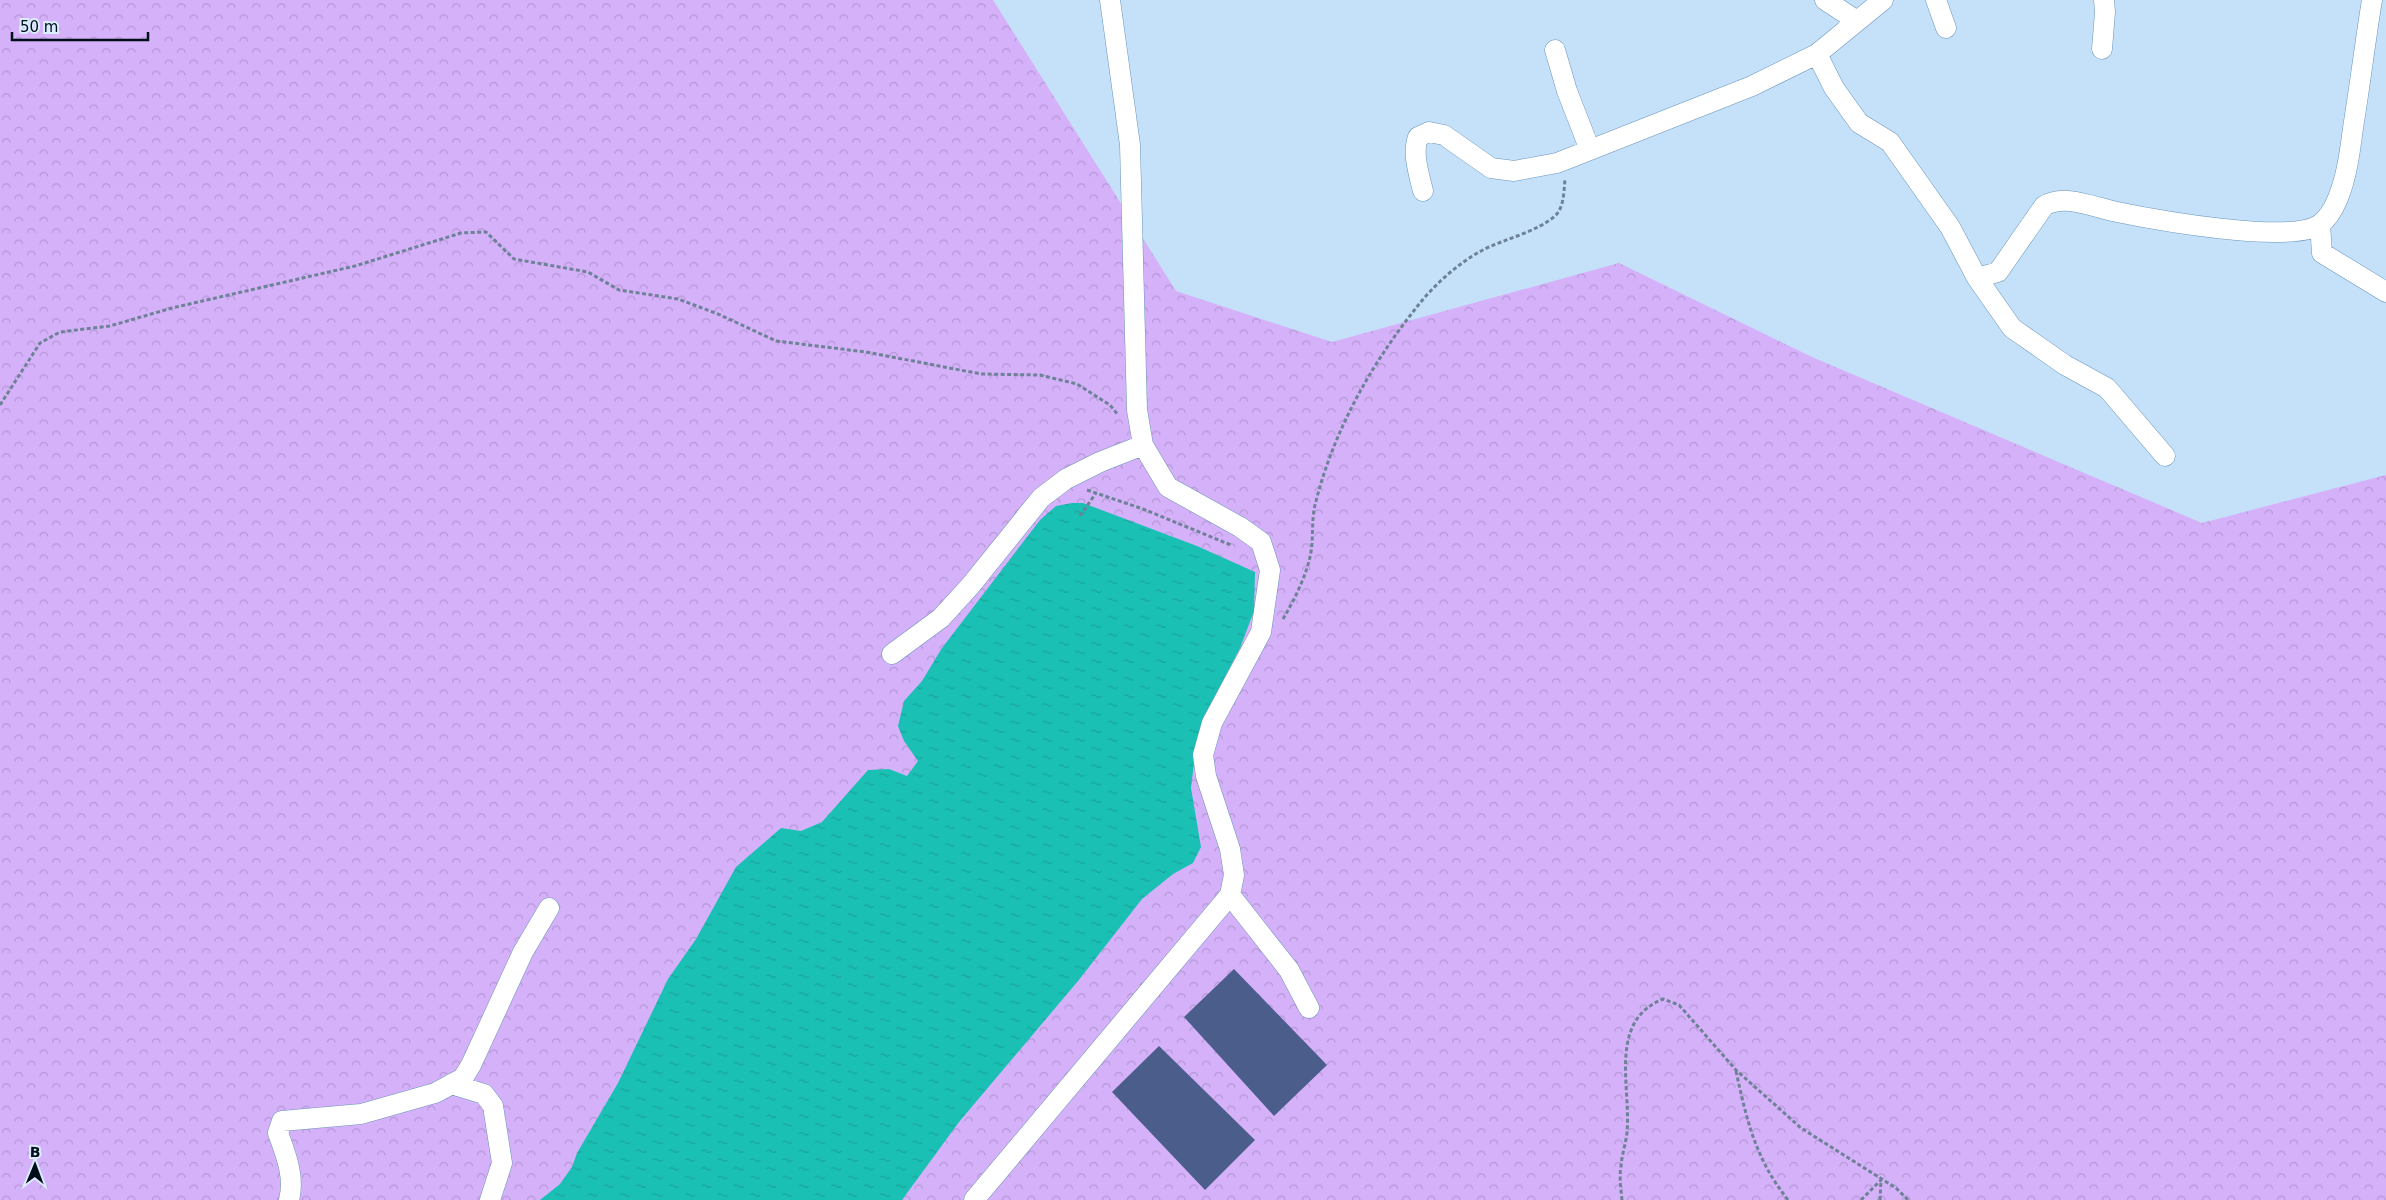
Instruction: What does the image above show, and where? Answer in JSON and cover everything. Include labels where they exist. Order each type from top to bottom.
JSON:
[{"type":"street","points":[[974,1200],[1230,895],[1234,875],[1230,849],[1206,776],[1203,755],[1212,723],[1261,632],[1270,570],[1260,542],[1240,527],[1168,488],[1143,445],[1137,410],[1130,145],[1110,0]]},
{"type":"street","points":[[1825,0],[1857,20]]},
{"type":"street","points":[[1423,191],[1416,161],[1416,144],[1418,137],[1429,132],[1444,135],[1491,168],[1514,172],[1566,160],[1752,86],[1817,54],[1883,0]]},
{"type":"street","points":[[1936,0],[1946,28]]},
{"type":"street","points":[[2102,49],[2104,0]]},
{"type":"street","points":[[1977,278],[1998,272],[2044,206],[2053,200],[2218,228],[2307,231],[2320,224],[2333,211],[2339,196],[2349,156],[2372,0]]},
{"type":"street","points":[[1555,50],[1567,91],[1590,150]]},
{"type":"street","points":[[1817,54],[1834,88],[1859,123],[1890,142],[1950,227],[1977,278],[2012,328],[2065,365],[2107,388],[2165,456]]},
{"type":"street","points":[[2320,224],[2322,253],[2386,292]]},
{"type":"street","points":[[892,654],[941,618],[971,585],[1041,498],[1066,479],[1100,462],[1143,445]]},
{"type":"street","points":[[1230,895],[1289,970],[1309,1008]]},
{"type":"street","points":[[289,1200],[292,1188],[287,1157],[278,1133],[282,1121],[362,1114],[435,1093],[462,1078],[471,1065],[523,952],[549,908]]},
{"type":"street","points":[[451,1084],[484,1094],[494,1106],[502,1163],[490,1200]]},
{"type":"path","points":[[1280,626],[1297,594],[1310,556],[1315,507],[1328,461],[1343,422],[1368,377],[1416,307],[1442,280],[1480,252],[1536,227],[1557,214],[1564,194],[1566,160]]},
{"type":"path","points":[[0,405],[40,343],[60,332],[110,326],[172,308],[355,266],[461,233],[486,232],[514,259],[588,272],[619,290],[678,299],[718,314],[776,341],[866,352],[981,374],[1040,375],[1077,384],[1110,405],[1121,418]]},
{"type":"path","points":[[1057,486],[1096,492],[1238,548]]},
{"type":"path","points":[[1080,516],[1096,492]]},
{"type":"path","points":[[1622,1200],[1620,1167],[1627,1132],[1628,1099],[1625,1046],[1635,1020],[1653,1003],[1662,999],[1679,1005],[1736,1070],[1801,1128],[1896,1188],[1908,1200]]},
{"type":"path","points":[[1736,1070],[1748,1127],[1758,1153],[1776,1186],[1788,1200]]},
{"type":"path","points":[[1862,1200],[1881,1180]]},
{"type":"path","points":[[1880,1200],[1881,1180]]},
{"type":"green space","points":[[0,0],[993,0],[1176,291],[1332,342],[1619,263],[1812,357],[2202,523],[2386,475],[2386,1200],[0,1200]]},
{"type":"water","points":[[1083,503],[1197,546],[1255,572],[1254,611],[1240,648],[1218,690],[1202,729],[1194,763],[1191,788],[1201,847],[1193,863],[1173,874],[1142,899],[1078,981],[959,1122],[902,1200],[540,1200],[560,1184],[572,1167],[577,1153],[618,1083],[668,979],[696,939],[736,867],[781,828],[801,831],[822,822],[868,770],[889,769],[907,776],[918,761],[904,741],[898,726],[904,701],[922,681],[942,648],[1040,520],[1056,506]]},
{"type":"building","points":[[1234,969],[1327,1065],[1274,1116],[1184,1017]]},
{"type":"building","points":[[1159,1046],[1255,1140],[1205,1190],[1112,1092]]}]
